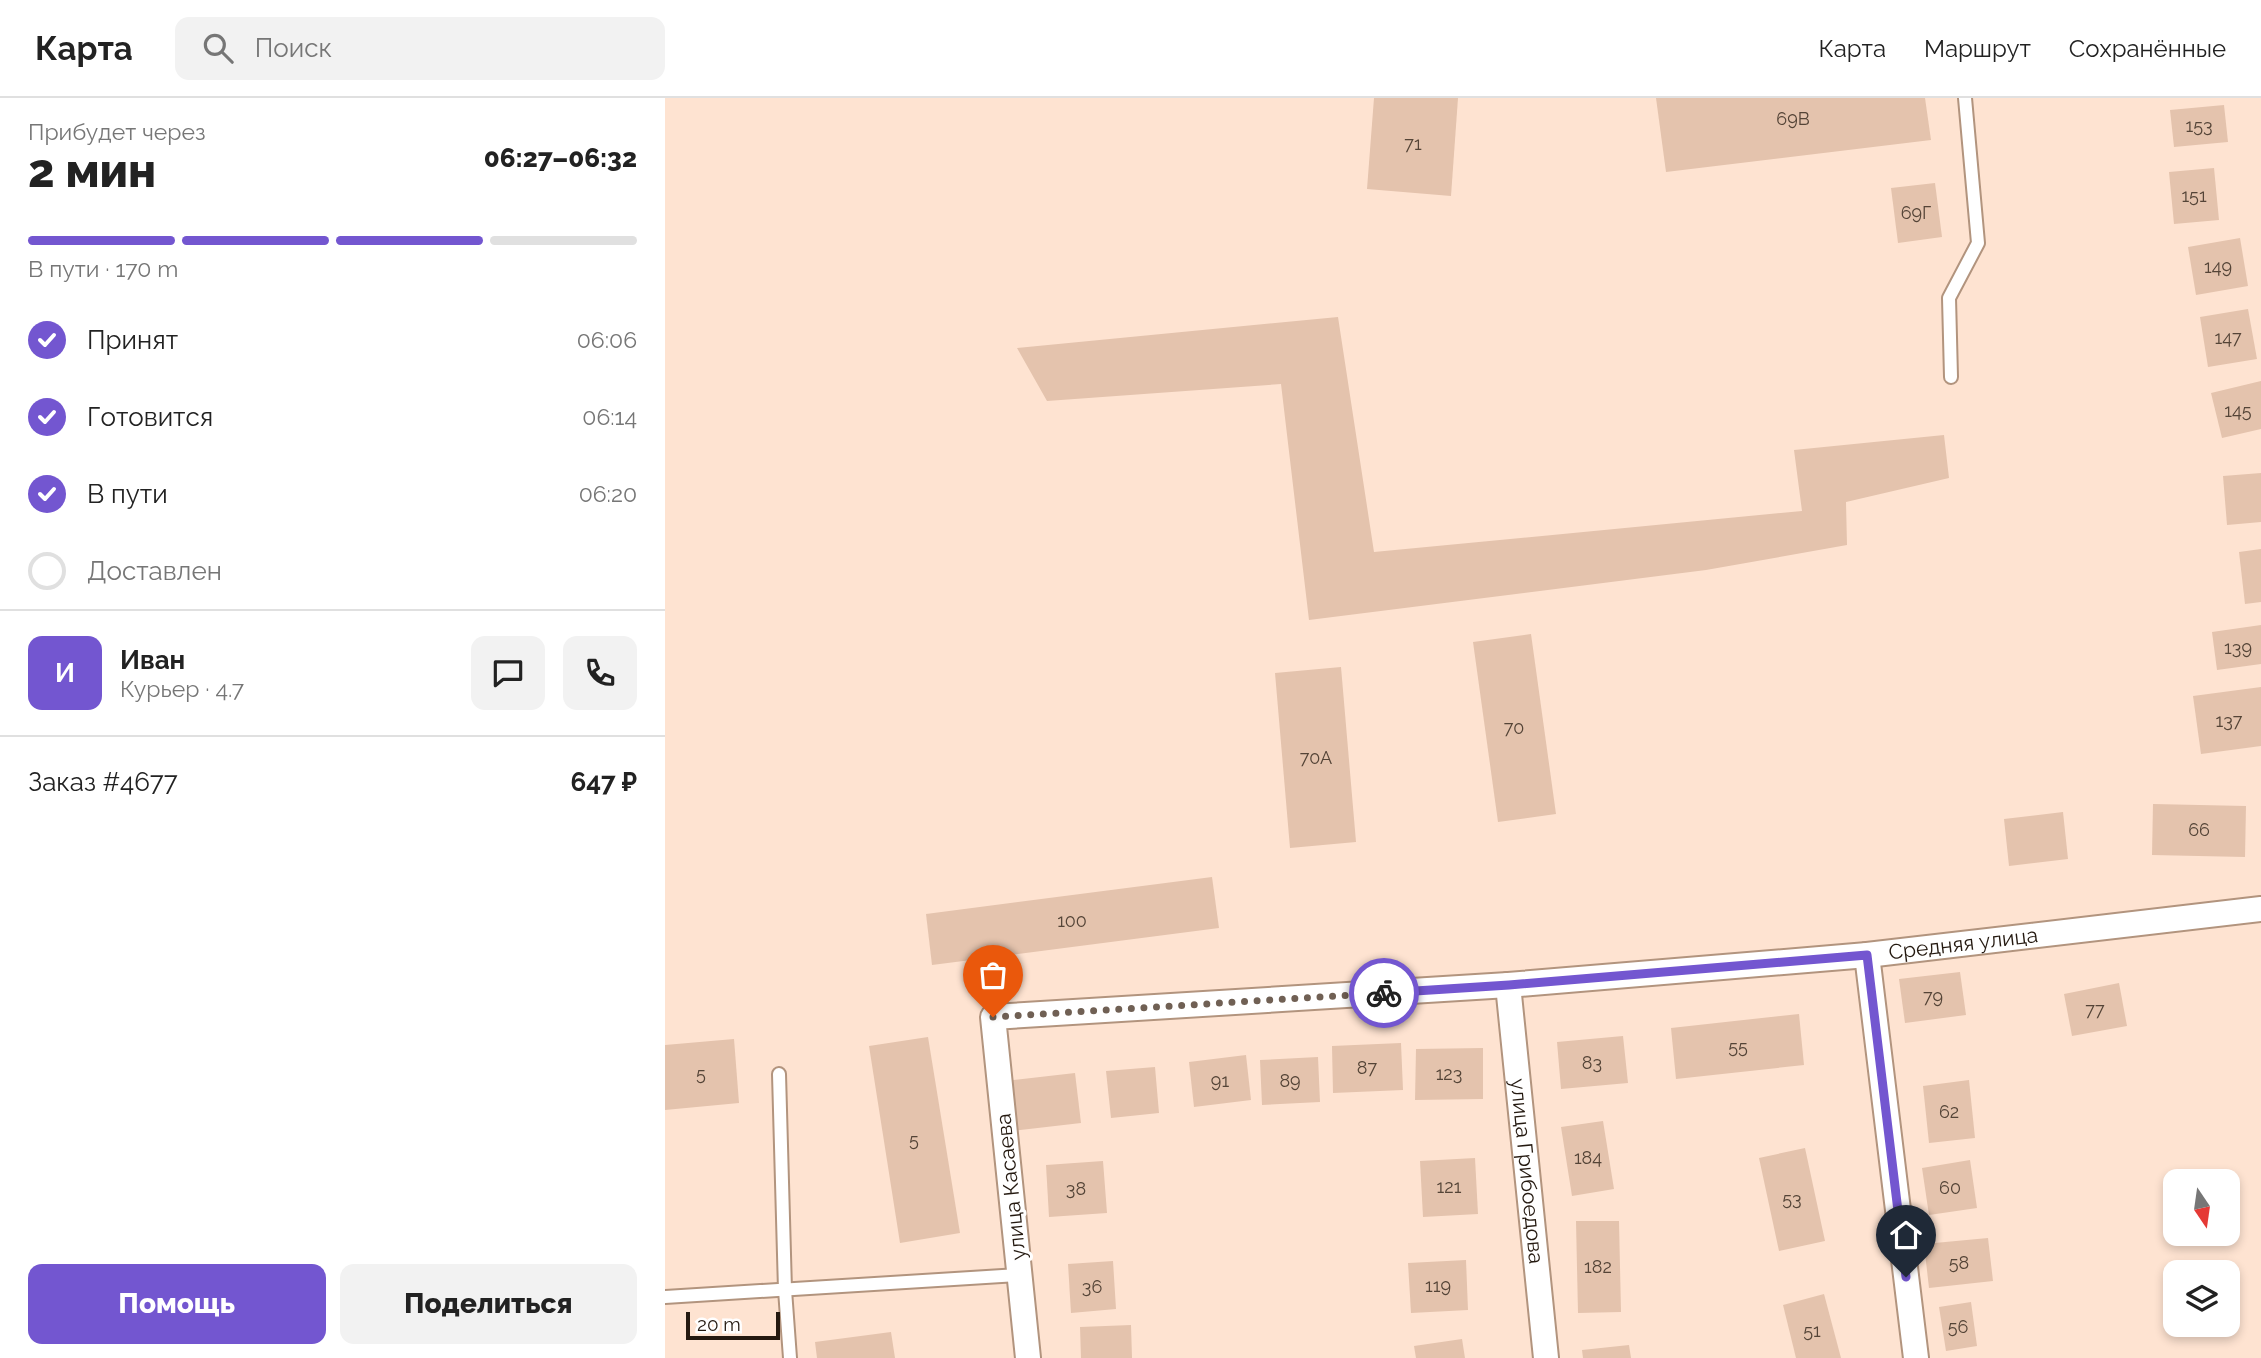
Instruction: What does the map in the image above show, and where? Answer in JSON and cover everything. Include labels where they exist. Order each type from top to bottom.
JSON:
[{"type":"street","name":"Средняя улица","points":[[993,1017],[1509,985],[1867,955],[2261,909]]},
{"type":"street","points":[[1867,955],[1916,1358]]},
{"type":"street","name":"улица Грибоедова","points":[[1509,985],[1546,1358]]},
{"type":"street","name":"улица Касаева","points":[[993,1017],[1028,1358]]},
{"type":"lane","points":[[1951,377],[1949,299],[1978,243],[1965,98]]},
{"type":"lane","points":[[779,1074],[785,1290],[790,1358]]},
{"type":"lane","points":[[665,1297],[1019,1275]]},
{"type":"building","points":[[1374,98],[1458,98],[1451,196],[1367,189]]},
{"type":"building","points":[[1656,98],[1925,98],[1931,140],[1666,172]]},
{"type":"building","points":[[2224,105],[2228,142],[2174,147],[2170,110]]},
{"type":"building","points":[[2214,168],[2219,220],[2174,224],[2169,172]]},
{"type":"building","points":[[1935,183],[1942,237],[1898,243],[1891,188]]},
{"type":"building","points":[[2240,238],[2248,286],[2196,295],[2188,247]]},
{"type":"building","points":[[2248,309],[2257,359],[2208,367],[2200,317]]},
{"type":"building","points":[[1338,317],[1374,552],[1802,511],[1794,450],[1944,435],[1949,478],[1846,502],[1847,545],[1706,570],[1309,620],[1281,384],[1047,401],[1017,348]]},
{"type":"building","points":[[2261,381],[2261,429],[2222,438],[2211,393]]},
{"type":"building","points":[[2261,473],[2261,522],[2227,525],[2223,476]]},
{"type":"building","points":[[2261,549],[2261,602],[2245,604],[2239,552]]},
{"type":"building","points":[[2261,625],[2261,664],[2217,670],[2212,632]]},
{"type":"building","points":[[1531,634],[1556,814],[1498,822],[1473,642]]},
{"type":"building","points":[[1341,667],[1356,842],[1290,848],[1275,673]]},
{"type":"building","points":[[2261,687],[2261,746],[2201,754],[2193,696]]},
{"type":"building","points":[[2153,804],[2246,806],[2245,857],[2152,855]]},
{"type":"building","points":[[2063,812],[2068,859],[2009,866],[2004,819]]},
{"type":"building","points":[[1212,877],[1219,928],[932,965],[926,914]]},
{"type":"building","points":[[1960,972],[1966,1015],[1905,1023],[1899,979]]},
{"type":"building","points":[[2119,983],[2127,1026],[2072,1036],[2064,994]]},
{"type":"building","points":[[1799,1014],[1804,1065],[1676,1079],[1671,1028]]},
{"type":"building","points":[[1623,1036],[1628,1083],[1561,1089],[1557,1042]]},
{"type":"building","points":[[928,1037],[960,1233],[900,1243],[869,1046]]},
{"type":"building","points":[[734,1039],[739,1103],[665,1110],[665,1045]]},
{"type":"building","points":[[1401,1043],[1403,1090],[1333,1093],[1332,1046]]},
{"type":"building","points":[[1483,1048],[1483,1099],[1415,1100],[1416,1049]]},
{"type":"building","points":[[1246,1055],[1251,1100],[1194,1107],[1189,1062]]},
{"type":"building","points":[[1318,1057],[1320,1102],[1262,1105],[1260,1060]]},
{"type":"building","points":[[1155,1067],[1159,1113],[1111,1118],[1106,1071]]},
{"type":"building","points":[[1075,1073],[1081,1123],[1011,1131],[1005,1081]]},
{"type":"building","points":[[1969,1080],[1975,1138],[1929,1143],[1923,1086]]},
{"type":"building","points":[[1603,1121],[1614,1189],[1572,1196],[1561,1127]]},
{"type":"building","points":[[1805,1148],[1825,1241],[1779,1251],[1759,1158]]},
{"type":"building","points":[[1475,1158],[1478,1214],[1423,1217],[1420,1161]]},
{"type":"building","points":[[1970,1160],[1977,1208],[1929,1215],[1922,1168]]},
{"type":"building","points":[[1103,1161],[1107,1213],[1049,1217],[1046,1165]]},
{"type":"building","points":[[1576,1221],[1619,1221],[1621,1312],[1578,1313]]},
{"type":"building","points":[[1988,1238],[1993,1281],[1929,1288],[1924,1244]]},
{"type":"building","points":[[1466,1260],[1468,1310],[1411,1313],[1408,1263]]},
{"type":"building","points":[[1113,1261],[1116,1309],[1071,1313],[1068,1264]]},
{"type":"building","points":[[1824,1294],[1841,1358],[1796,1358],[1783,1305]]},
{"type":"building","points":[[1971,1302],[1977,1346],[1946,1351],[1939,1307]]},
{"type":"building","points":[[1131,1325],[1132,1358],[1081,1358],[1080,1327]]},
{"type":"building","points":[[891,1332],[895,1358],[817,1358],[815,1342]]},
{"type":"building","points":[[1462,1339],[1465,1358],[1416,1358],[1414,1346]]},
{"type":"building","points":[[1629,1345],[1631,1358],[1583,1358],[1582,1350]]},
{"type":"way so far","points":[[993,1017],[1384,993]]},
{"type":"route","points":[[1384,993],[1867,955],[1906,1277]]}]
